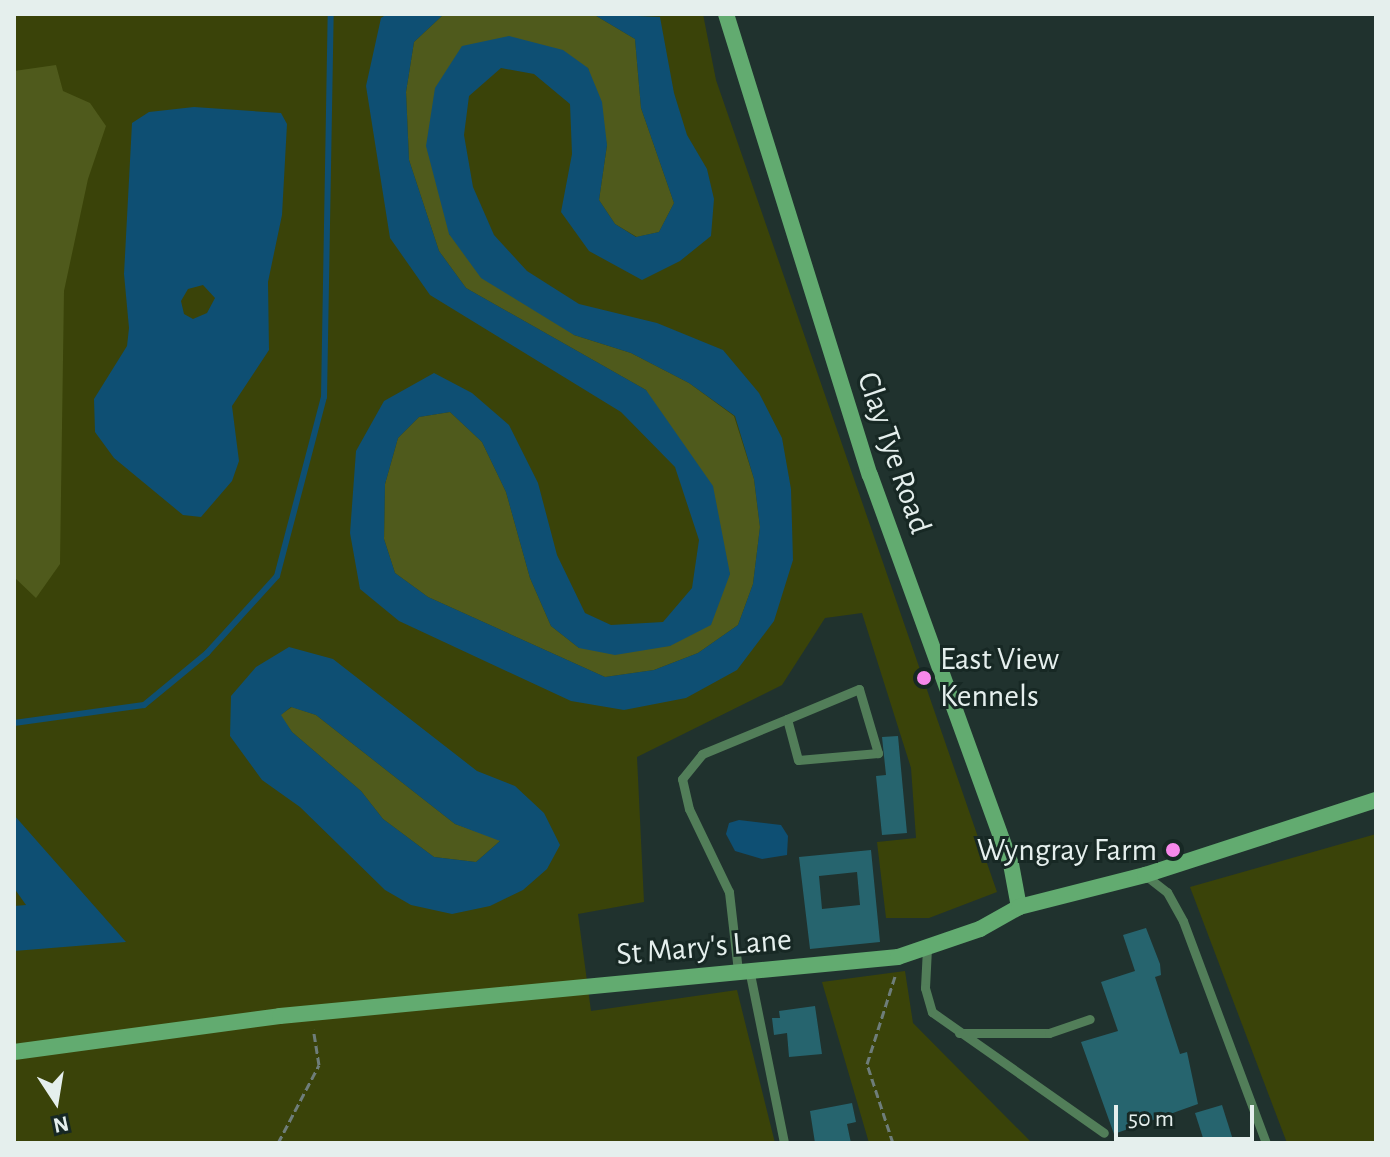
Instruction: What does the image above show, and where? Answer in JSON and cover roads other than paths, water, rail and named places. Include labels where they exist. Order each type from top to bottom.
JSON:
[{"type":"main road","name":"Clay Tye Road","points":[[726,14],[870,475],[1011,864],[1019,907]]},
{"type":"main road","name":"St Mary's Lane","points":[[14,1052],[107,1036],[311,1013],[898,957],[927,948],[1019,907],[1145,875],[1376,800]]},
{"type":"lane","points":[[784,1143],[743,970],[729,892],[689,809],[682,779],[702,754],[859,689],[878,753],[798,760],[787,719]]},
{"type":"lane","points":[[1145,875],[1167,892],[1183,921],[1266,1143]]},
{"type":"lane","points":[[927,948],[925,988],[932,1012],[1104,1133]]},
{"type":"lane","points":[[959,1033],[1049,1033],[1090,1019]]},
{"type":"water","points":[[387,14],[444,14],[414,42],[406,92],[409,160],[439,251],[466,288],[646,390],[713,486],[730,574],[711,625],[670,646],[615,655],[579,648],[551,626],[530,578],[506,492],[482,442],[450,412],[419,417],[398,438],[385,484],[384,539],[395,573],[428,597],[605,677],[654,670],[698,653],[738,625],[753,584],[760,527],[754,479],[735,416],[689,383],[631,353],[574,335],[481,278],[449,234],[426,146],[435,88],[462,46],[509,36],[563,50],[588,68],[602,102],[607,145],[599,200],[615,224],[636,237],[659,232],[674,203],[641,108],[635,39],[593,14],[660,17],[674,93],[687,135],[707,169],[714,199],[711,236],[680,261],[642,280],[589,251],[561,212],[572,154],[570,104],[534,74],[501,68],[469,96],[464,135],[473,187],[494,235],[527,271],[579,304],[657,323],[723,350],[759,393],[782,438],[791,489],[793,560],[774,621],[737,670],[686,698],[624,710],[571,701],[399,621],[360,589],[350,533],[356,451],[384,401],[434,373],[472,393],[509,425],[538,483],[557,555],[585,613],[611,625],[663,622],[692,588],[699,540],[675,467],[621,412],[430,295],[390,238],[366,86],[381,18]]},
{"type":"water","points":[[194,107],[281,113],[287,124],[282,215],[268,282],[269,350],[232,406],[239,461],[232,481],[201,517],[183,515],[114,458],[95,432],[94,399],[127,346],[129,328],[124,274],[132,123],[149,112]],"holes":[[[203,285],[215,298],[207,313],[193,319],[184,314],[181,301],[188,289]]]},
{"type":"water","points":[[289,647],[333,659],[477,771],[515,786],[544,813],[560,845],[547,869],[523,890],[490,906],[452,914],[411,905],[385,890],[300,807],[262,780],[230,736],[231,696],[256,667]],"holes":[[[291,707],[316,715],[455,824],[500,841],[476,862],[434,857],[383,819],[361,791],[292,732],[281,715]]]},
{"type":"water","points":[[14,815],[126,942],[14,951],[14,906],[26,905],[14,888]]},
{"type":"water","points":[[739,820],[781,825],[788,836],[787,855],[762,859],[735,851],[726,834],[729,823]]},
{"type":"waterway","points":[[14,723],[144,705],[207,653],[277,576],[324,397],[331,14]]},
{"type":"place","name":"East View Kennels","points":[[924,678]]},
{"type":"place","name":"Wyngray Farm","points":[[1173,850]]}]
